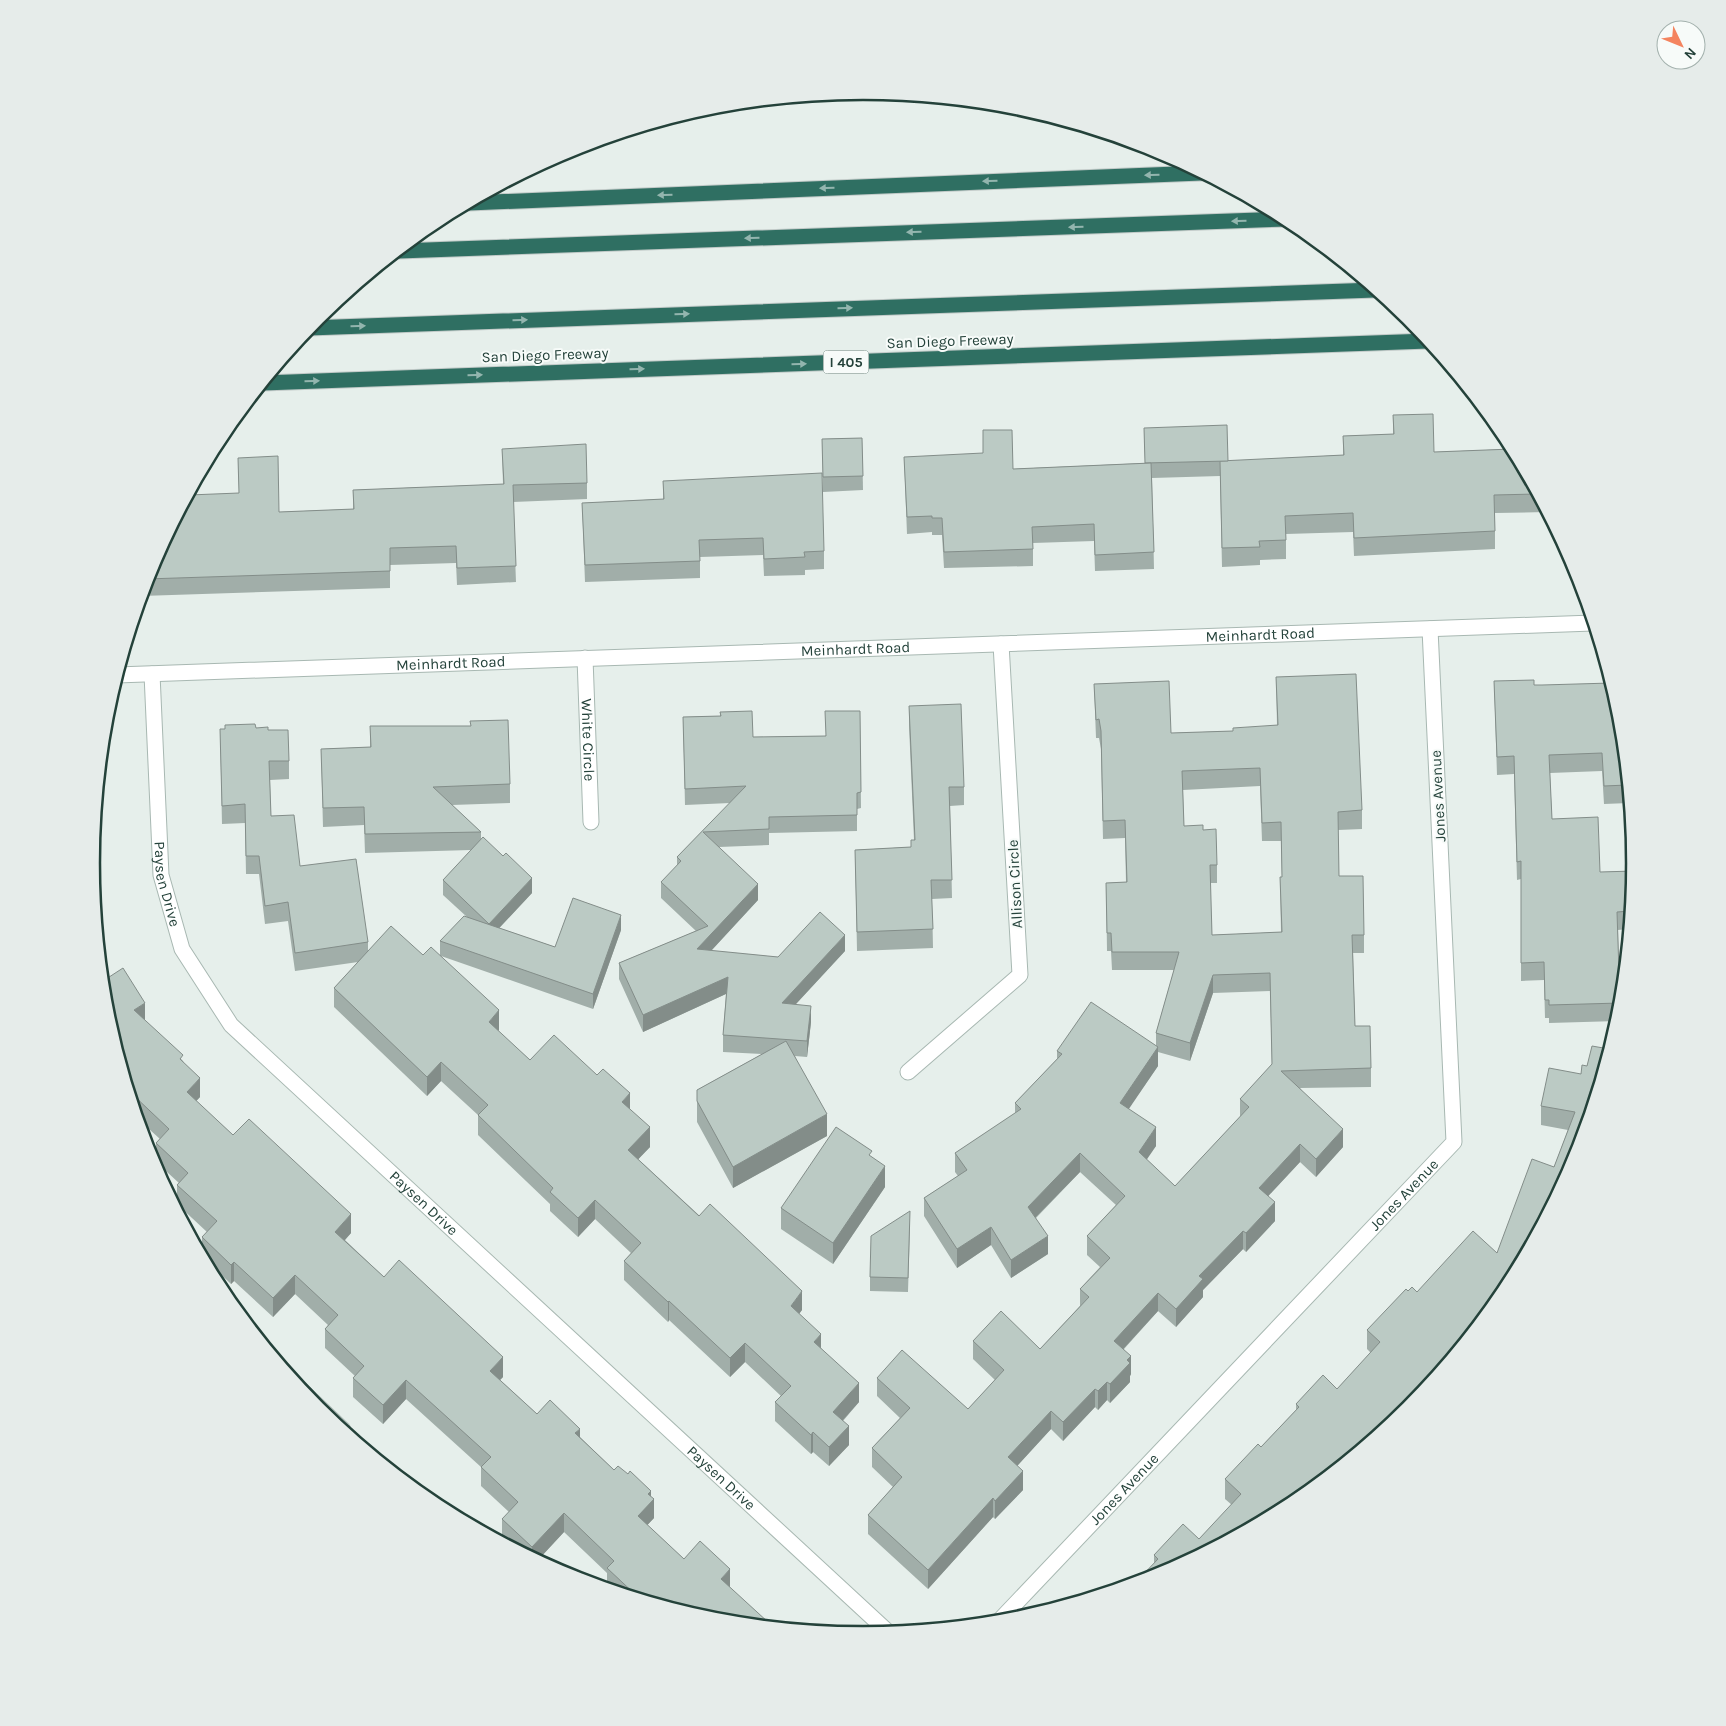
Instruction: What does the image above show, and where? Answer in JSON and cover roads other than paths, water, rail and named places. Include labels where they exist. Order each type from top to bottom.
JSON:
[{"type":"highway","points":[[481,202],[1188,174]]},
{"type":"highway","points":[[409,251],[1272,220]]},
{"type":"highway","points":[[319,328],[1367,290]]},
{"type":"highway","name":"San Diego Freeway","points":[[271,383],[1420,341]]},
{"type":"street","name":"Meinhardt Road","points":[[124,675],[1588,623]]},
{"type":"street","name":"Jones Avenue","points":[[1008,1612],[1454,1142],[1430,629]]},
{"type":"street","name":"Allison Circle","points":[[908,1072],[1020,975],[1002,644]]},
{"type":"street","name":"White Circle","points":[[585,658],[591,822]]},
{"type":"street","name":"Paysen Drive","points":[[152,674],[161,874],[182,949],[231,1025],[881,1625]]}]
